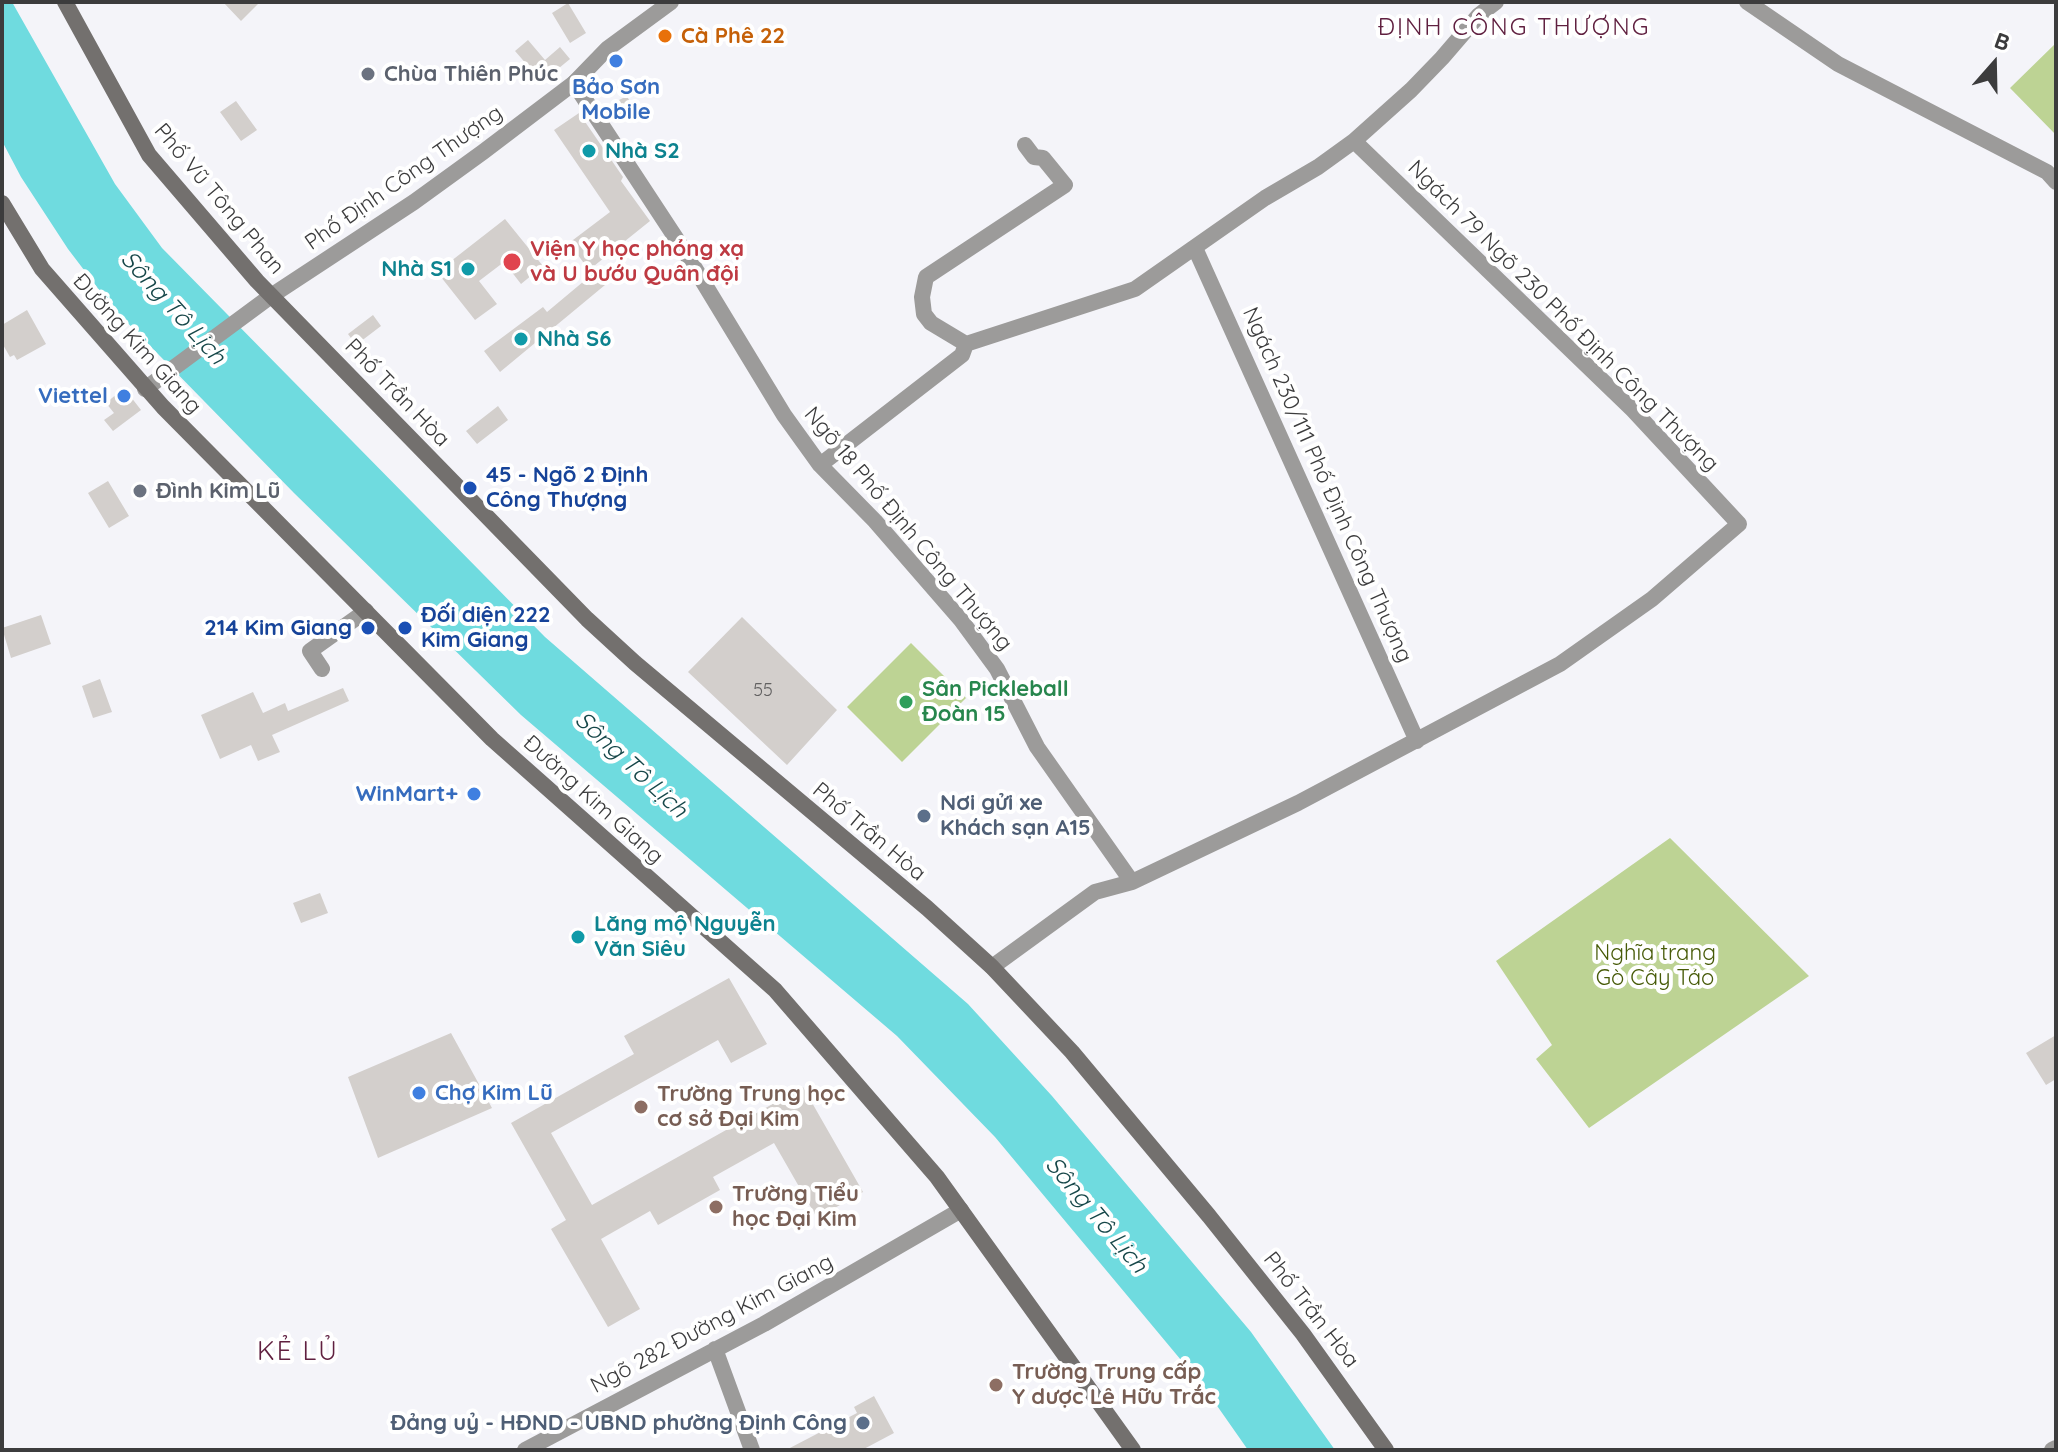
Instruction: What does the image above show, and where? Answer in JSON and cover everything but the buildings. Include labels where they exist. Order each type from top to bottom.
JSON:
[{"type":"main road","name":"Phố Vũ Tông Phan","points":[[65,2],[149,155],[271,296]]},
{"type":"main road","name":"Đường Kim Giang","points":[[2,203],[42,269],[145,389],[492,739],[775,990],[937,1177],[1133,1450]]},
{"type":"main road","name":"Phố Trần Hòa","points":[[271,296],[587,619],[992,967],[1072,1052],[1209,1216],[1303,1334],[1386,1450]]},
{"type":"street","name":"Phố Định Công Thượng","points":[[145,389],[249,311],[420,198],[574,83],[607,49],[671,2]]},
{"type":"street","points":[[1025,145],[1034,157],[1043,158],[1065,185],[926,277],[922,297],[924,314],[931,323],[966,344],[1135,289],[1265,198],[1318,167],[1354,141],[1411,90],[1479,15],[1496,2]]},
{"type":"street","points":[[1747,2],[1838,64],[2047,172],[2056,182]]},
{"type":"street","name":"Ngõ 18 Phố Định Công Thượng","points":[[574,83],[693,264],[784,415],[820,465],[875,521],[961,620],[997,669],[1037,747],[1132,882]]},
{"type":"street","name":"Ngách 79 Ngõ 230 Phố Định Công Thượng","points":[[1354,141],[1633,410],[1739,524],[1652,599],[1560,664],[1417,741]]},
{"type":"street","name":"Ngách 230/111 Phố Định Công Thượng","points":[[1195,248],[1417,741]]},
{"type":"street","points":[[820,465],[962,355],[966,344]]},
{"type":"street","points":[[322,669],[310,651],[366,611]]},
{"type":"street","points":[[992,967],[1095,892],[1132,882],[1298,803],[1417,741]]},
{"type":"street","name":"Ngõ 282 Đường Kim Giang","points":[[525,1450],[715,1349],[961,1210]]},
{"type":"street","points":[[715,1349],[752,1450]]},
{"type":"green space","points":[[2056,43],[2056,135],[2010,88]]},
{"type":"green space","name":"Sân Pickleball Đoàn 15","points":[[911,643],[966,698],[902,762],[847,707]]},
{"type":"green space","name":"Nghĩa trang Gò Cây Táo","points":[[1670,838],[1809,976],[1589,1128],[1536,1059],[1552,1045],[1496,961]]},
{"type":"water","name":"Sông Tô Lịch","points":[[2,2],[12,2],[115,184],[162,248],[545,637],[968,1004],[1052,1096],[1251,1332],[1335,1450],[1248,1450],[1206,1390],[995,1137],[897,1036],[521,715],[294,493],[113,308],[68,249],[21,177],[2,141]]},
{"type":"place","name":"Cà Phê 22","points":[[665,36]]},
{"type":"place","name":"Bảo Sơn Mobile","points":[[616,61]]},
{"type":"place","name":"Chùa Thiên Phúc","points":[[368,74]]},
{"type":"place","name":"Nhà S2","points":[[589,151]]},
{"type":"place","name":"Viện Y học phóng xạ và U bướu Quân đội","points":[[512,262]]},
{"type":"place","name":"Nhà S1","points":[[468,269]]},
{"type":"place","name":"Nhà S6","points":[[521,339]]},
{"type":"place","name":"Viettel","points":[[124,396]]},
{"type":"place","name":"45 - Ngõ 2 Định Công Thượng","points":[[470,488]]},
{"type":"place","name":"Đình Kim Lũ","points":[[140,491]]},
{"type":"place","name":"214 Kim Giang","points":[[368,628]]},
{"type":"place","name":"Đối diện 222 Kim Giang","points":[[405,628]]},
{"type":"place","name":"Sân Pickleball Đoàn 15","points":[[906,702]]},
{"type":"place","name":"WinMart+","points":[[474,794]]},
{"type":"place","name":"Nơi gửi xe Khách sạn A15","points":[[924,816]]},
{"type":"place","name":"Lăng mộ Nguyễn Văn Siêu","points":[[578,937]]},
{"type":"place","name":"Chợ Kim Lũ","points":[[419,1093]]},
{"type":"place","name":"Trường Trung học cơ sở Đại Kim","points":[[641,1107]]},
{"type":"place","name":"Trường Tiểu học Đại Kim","points":[[716,1207]]},
{"type":"place","name":"Trường Trung cấp Y dược Lê Hữu Trắc","points":[[996,1385]]},
{"type":"place","name":"Đảng uỷ - HĐND - UBND phường Định Công","points":[[863,1423]]},
{"type":"district","name":"ĐỊNH CÔNG THƯỢNG","points":[[1514,28]]},
{"type":"district","name":"KẺ LỦ","points":[[298,1352]]}]
